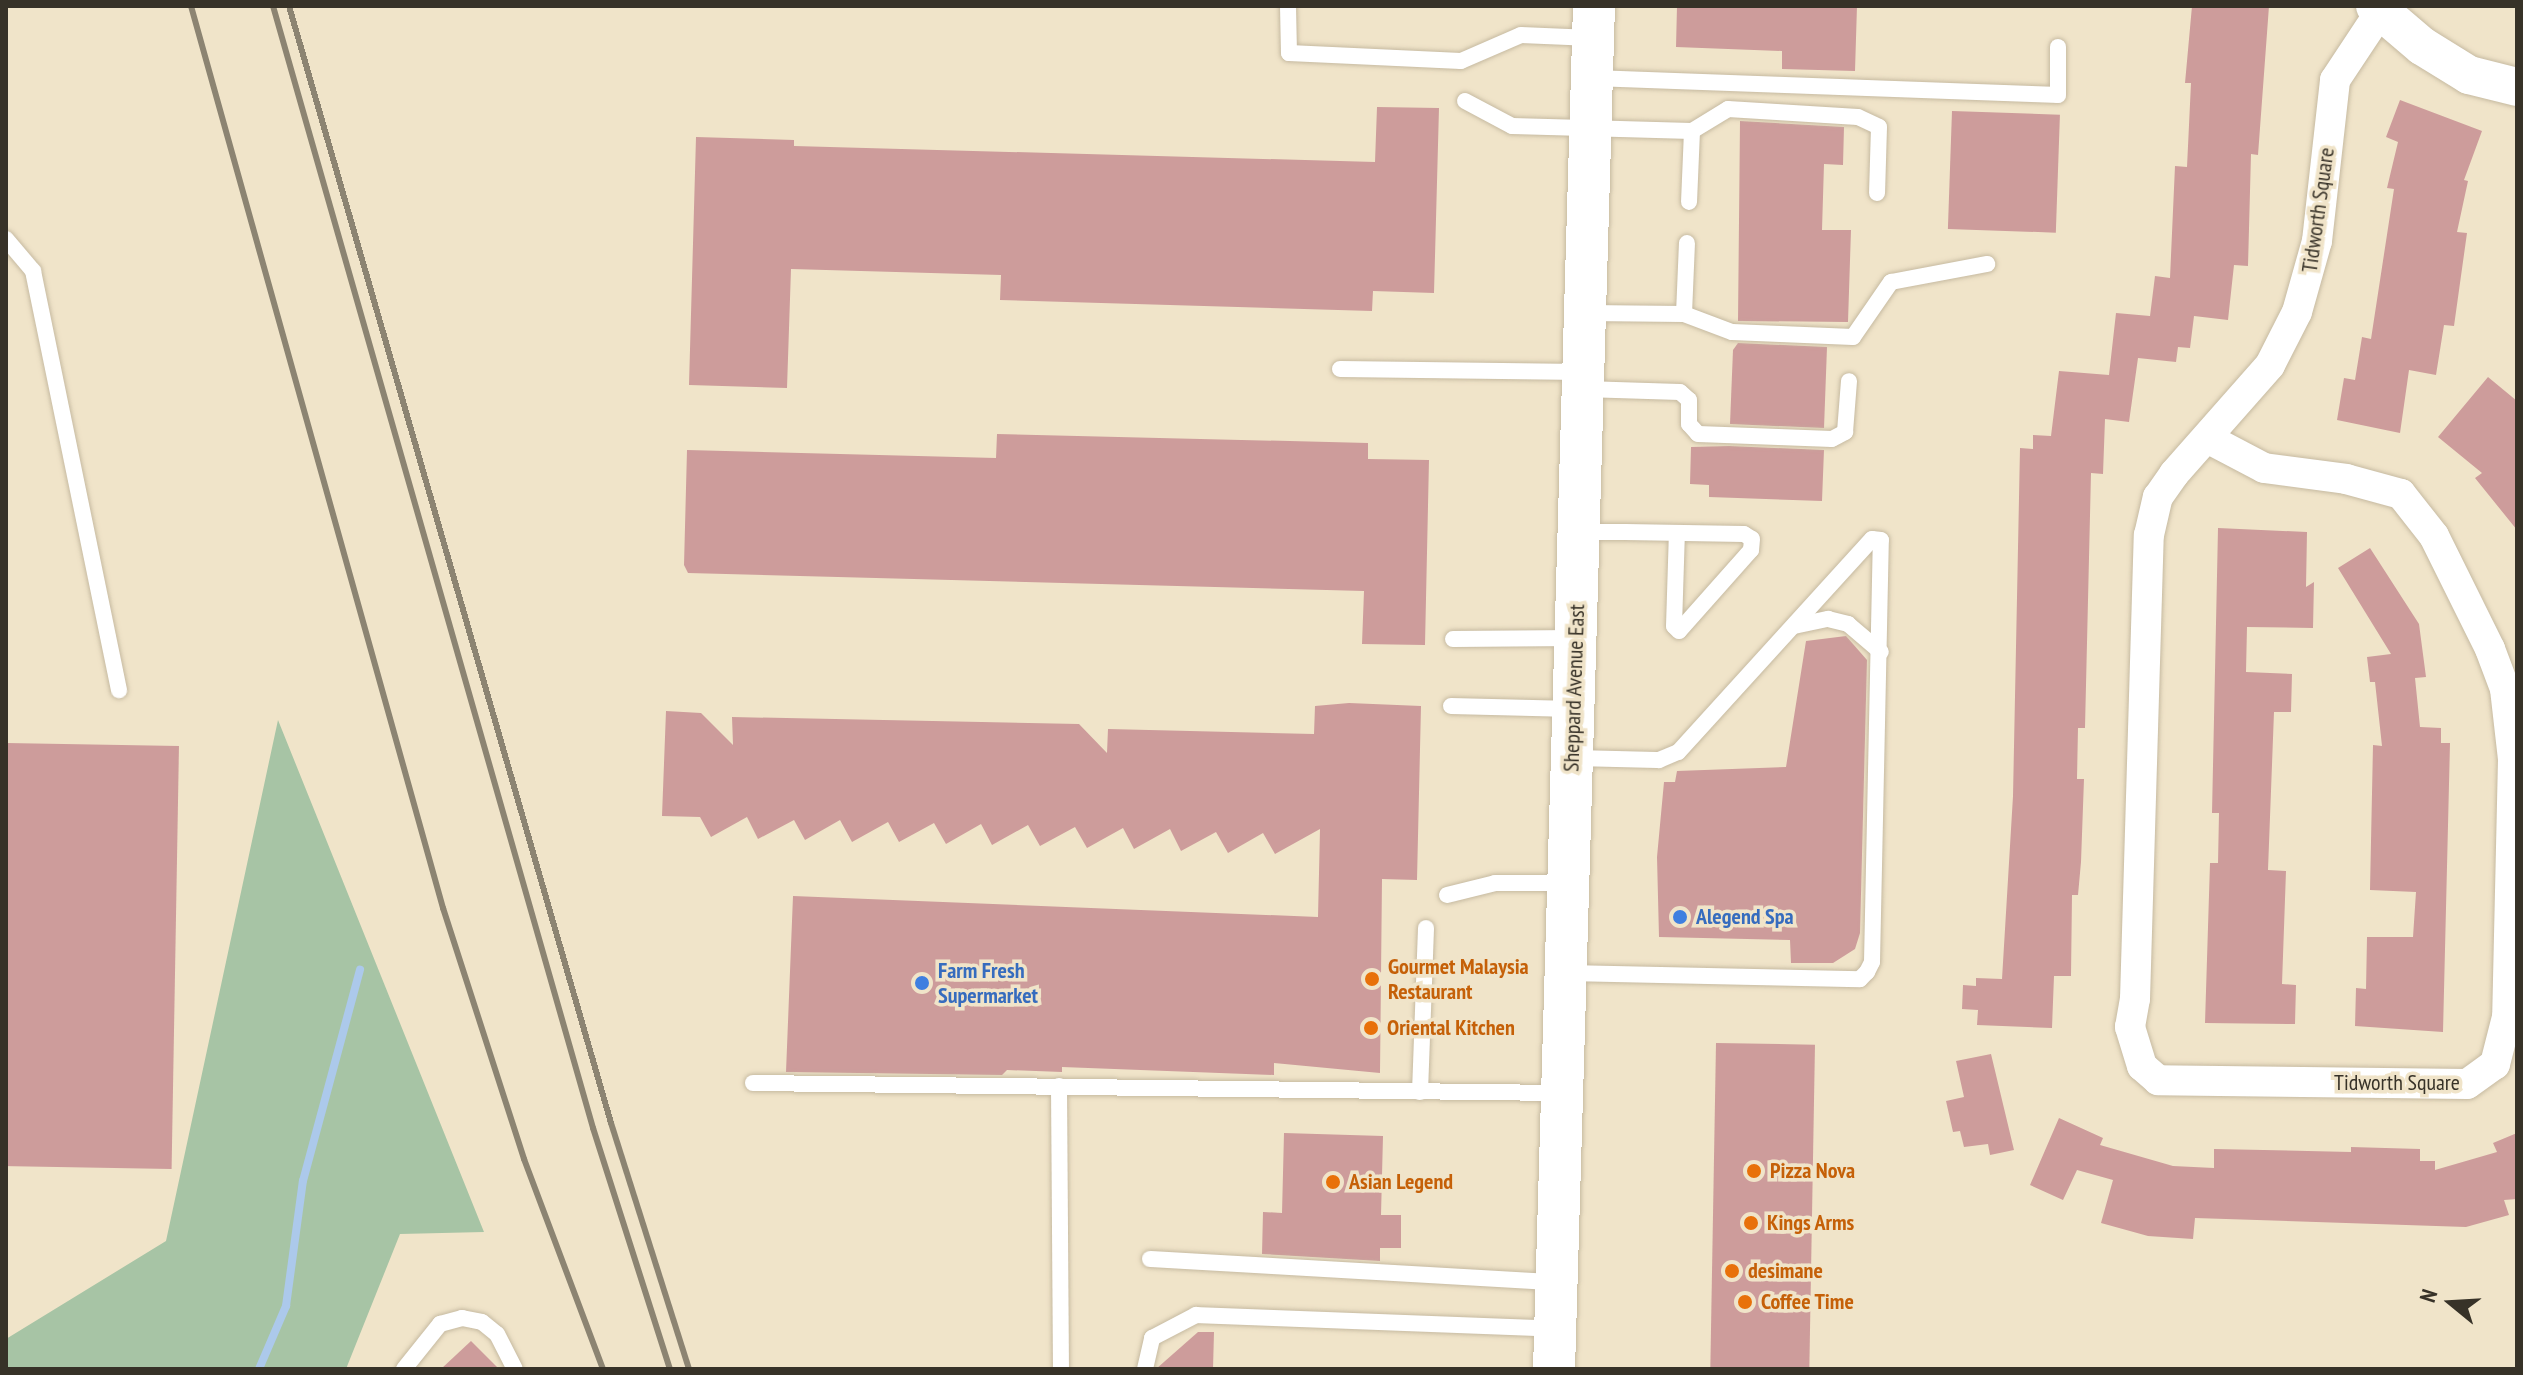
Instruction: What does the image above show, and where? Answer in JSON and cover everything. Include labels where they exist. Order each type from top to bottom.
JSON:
[{"type":"main road","name":"Sheppard Avenue East","points":[[1555,1349],[1593,41]]},
{"type":"street","points":[[2377,9],[2469,75],[2517,87]]},
{"type":"street","name":"Tidworth Square","points":[[2207,438],[2264,468],[2346,479],[2401,494],[2434,536],[2490,649],[2505,689],[2513,759],[2507,1017],[2495,1064],[2467,1084],[2179,1083],[2158,1080],[2134,1050],[2130,1027],[2135,999],[2149,535],[2158,497],[2207,438],[2270,365],[2297,312],[2317,241],[2335,80],[2377,9]]},
{"type":"lane","points":[[1288,6],[1289,53],[1461,61],[1521,35],[2058,95],[2058,47]]},
{"type":"lane","points":[[1465,101],[1512,126],[1692,131],[1728,109],[1858,117],[1879,127],[1877,193]]},
{"type":"lane","points":[[1689,202],[1692,131]]},
{"type":"lane","points":[[6,239],[33,271],[119,690]]},
{"type":"lane","points":[[1684,314],[1687,243]]},
{"type":"lane","points":[[1585,313],[1684,314],[1732,332],[1853,337],[1891,282],[1987,264]]},
{"type":"lane","points":[[1340,369],[1583,380],[1680,392],[1689,400],[1689,424],[1698,434],[1832,439],[1845,432],[1849,381]]},
{"type":"lane","points":[[1579,532],[1677,533],[1752,539],[1751,550],[1679,631],[1674,626],[1677,533]]},
{"type":"lane","points":[[1565,973],[1860,979],[1867,972],[1872,962],[1881,540],[1872,539],[1678,752],[1659,760],[1572,758]]},
{"type":"lane","points":[[1793,626],[1828,619],[1848,624],[1881,652]]},
{"type":"lane","points":[[1453,639],[1575,638]]},
{"type":"lane","points":[[1451,706],[1573,709]]},
{"type":"lane","points":[[1447,895],[1495,883],[1568,883]]},
{"type":"lane","points":[[1420,1092],[1426,928]]},
{"type":"lane","points":[[753,1083],[1561,1093]]},
{"type":"lane","points":[[1059,1086],[1061,1369]]},
{"type":"lane","points":[[1150,1259],[1555,1282]]},
{"type":"lane","points":[[1145,1369],[1152,1338],[1196,1315],[1555,1349]]},
{"type":"lane","points":[[404,1369],[440,1324],[462,1318],[482,1322],[497,1334],[515,1369]]},
{"type":"green space","points":[[278,720],[484,1232],[400,1234],[346,1369],[6,1369],[6,1339],[166,1241]]},
{"type":"building","points":[[1677,6],[1857,6],[1855,71],[1782,69],[1782,51],[1676,47]]},
{"type":"building","points":[[2192,6],[2269,6],[2258,155],[2251,154],[2248,266],[2234,265],[2228,320],[2194,316],[2190,348],[2178,347],[2176,362],[2138,358],[2129,422],[2105,419],[2103,474],[2091,473],[2085,728],[2078,728],[2077,779],[2084,779],[2081,862],[2078,895],[2072,895],[2071,976],[2054,976],[2052,1028],[1977,1025],[1978,1010],[1962,1009],[1963,985],[1976,986],[1976,978],[2002,979],[2013,796],[2020,448],[2033,449],[2033,435],[2051,436],[2059,371],[2109,375],[2116,313],[2150,316],[2155,276],[2170,278],[2175,166],[2187,167],[2191,83],[2185,83]]},
{"type":"building","points":[[2400,100],[2482,131],[2464,180],[2468,181],[2457,232],[2467,233],[2454,326],[2444,325],[2436,375],[2409,370],[2400,433],[2337,420],[2344,378],[2355,380],[2362,337],[2371,339],[2394,189],[2387,188],[2398,142],[2386,137]]},
{"type":"building","points":[[1377,107],[1439,108],[1434,293],[1373,291],[1372,311],[1000,300],[1001,275],[791,269],[787,388],[689,385],[696,137],[794,140],[794,146],[1375,162]]},
{"type":"building","points":[[1952,111],[2060,115],[2056,233],[1948,229]]},
{"type":"building","points":[[1740,121],[1844,127],[1843,165],[1824,164],[1822,230],[1851,230],[1848,322],[1738,321]]},
{"type":"building","points":[[1738,343],[1827,347],[1824,428],[1730,424],[1733,350]]},
{"type":"building","points":[[2488,377],[2517,401],[2517,530],[2475,478],[2482,473],[2438,437]]},
{"type":"building","points":[[997,434],[1368,443],[1368,459],[1429,460],[1425,645],[1362,644],[1364,591],[688,573],[684,565],[687,450],[996,458]]},
{"type":"building","points":[[1691,447],[1824,450],[1822,501],[1709,497],[1709,485],[1690,484]]},
{"type":"building","points":[[2218,528],[2307,532],[2306,587],[2314,582],[2313,628],[2247,627],[2246,672],[2292,674],[2291,712],[2274,712],[2268,870],[2286,871],[2282,984],[2296,985],[2295,1024],[2205,1023],[2210,863],[2218,863],[2219,813],[2212,813]]},
{"type":"building","points":[[2370,548],[2419,624],[2426,677],[2415,678],[2420,727],[2441,728],[2441,743],[2450,743],[2443,1032],[2355,1026],[2356,988],[2366,989],[2367,937],[2413,937],[2416,892],[2370,890],[2373,745],[2382,746],[2375,682],[2370,682],[2367,657],[2391,654],[2338,568]]},
{"type":"building","points":[[1846,636],[1867,660],[1860,933],[1855,949],[1833,963],[1791,963],[1790,940],[1659,937],[1657,857],[1664,782],[1675,782],[1677,771],[1786,767],[1806,641]]},
{"type":"building","points":[[1349,703],[1421,706],[1417,880],[1382,879],[1380,1073],[1274,1063],[1274,1075],[1062,1067],[1062,1072],[1007,1070],[1002,1075],[786,1072],[793,896],[1318,917],[1320,829],[1275,854],[1263,833],[1228,853],[1216,832],[1181,851],[1170,829],[1134,849],[1123,828],[1087,848],[1075,827],[1040,846],[1028,825],[992,845],[981,824],[946,844],[934,823],[899,842],[888,822],[852,842],[840,820],[805,840],[794,820],[758,839],[747,817],[711,837],[700,817],[662,816],[666,711],[701,713],[733,745],[732,717],[1079,724],[1107,753],[1108,729],[1314,734],[1315,706]]},
{"type":"building","points":[[6,743],[179,746],[172,1169],[6,1166]]},
{"type":"building","points":[[1716,1043],[1815,1045],[1809,1369],[1710,1369]]},
{"type":"building","points":[[1991,1054],[2014,1150],[1990,1155],[1988,1144],[1964,1147],[1960,1131],[1953,1132],[1946,1101],[1964,1097],[1956,1061]]},
{"type":"building","points":[[2059,1118],[2103,1138],[2100,1145],[2173,1166],[2214,1168],[2214,1149],[2351,1152],[2351,1147],[2420,1149],[2420,1161],[2435,1161],[2435,1170],[2497,1152],[2493,1143],[2517,1133],[2517,1199],[2504,1200],[2509,1215],[2466,1227],[2195,1218],[2193,1239],[2148,1236],[2101,1223],[2113,1180],[2077,1170],[2063,1200],[2030,1185]]},
{"type":"building","points":[[1284,1133],[1383,1136],[1381,1215],[1401,1215],[1401,1248],[1380,1248],[1380,1261],[1262,1254],[1263,1212],[1282,1213]]},
{"type":"building","points":[[1198,1332],[1214,1332],[1213,1369],[1156,1369]]},
{"type":"building","points":[[471,1341],[499,1369],[441,1369]]},
{"type":"waterway","points":[[259,1369],[286,1306],[303,1181],[360,970]]},
{"type":"railway","points":[[191,6],[443,908],[524,1159],[603,1369]]},
{"type":"railway","points":[[273,6],[593,1128],[670,1369]]},
{"type":"railway","points":[[289,6],[611,1123],[689,1369]]},
{"type":"place","name":"Alegend Spa","points":[[1680,917]]},
{"type":"place","name":"Gourmet Malaysia Restaurant","points":[[1372,979]]},
{"type":"place","name":"Farm Fresh Supermarket","points":[[922,983]]},
{"type":"place","name":"Oriental Kitchen","points":[[1371,1028]]},
{"type":"place","name":"Pizza Nova","points":[[1754,1171]]},
{"type":"place","name":"Asian Legend","points":[[1333,1182]]},
{"type":"place","name":"Kings Arms","points":[[1751,1223]]},
{"type":"place","name":"desimane","points":[[1732,1271]]},
{"type":"place","name":"Coffee Time","points":[[1745,1302]]}]
